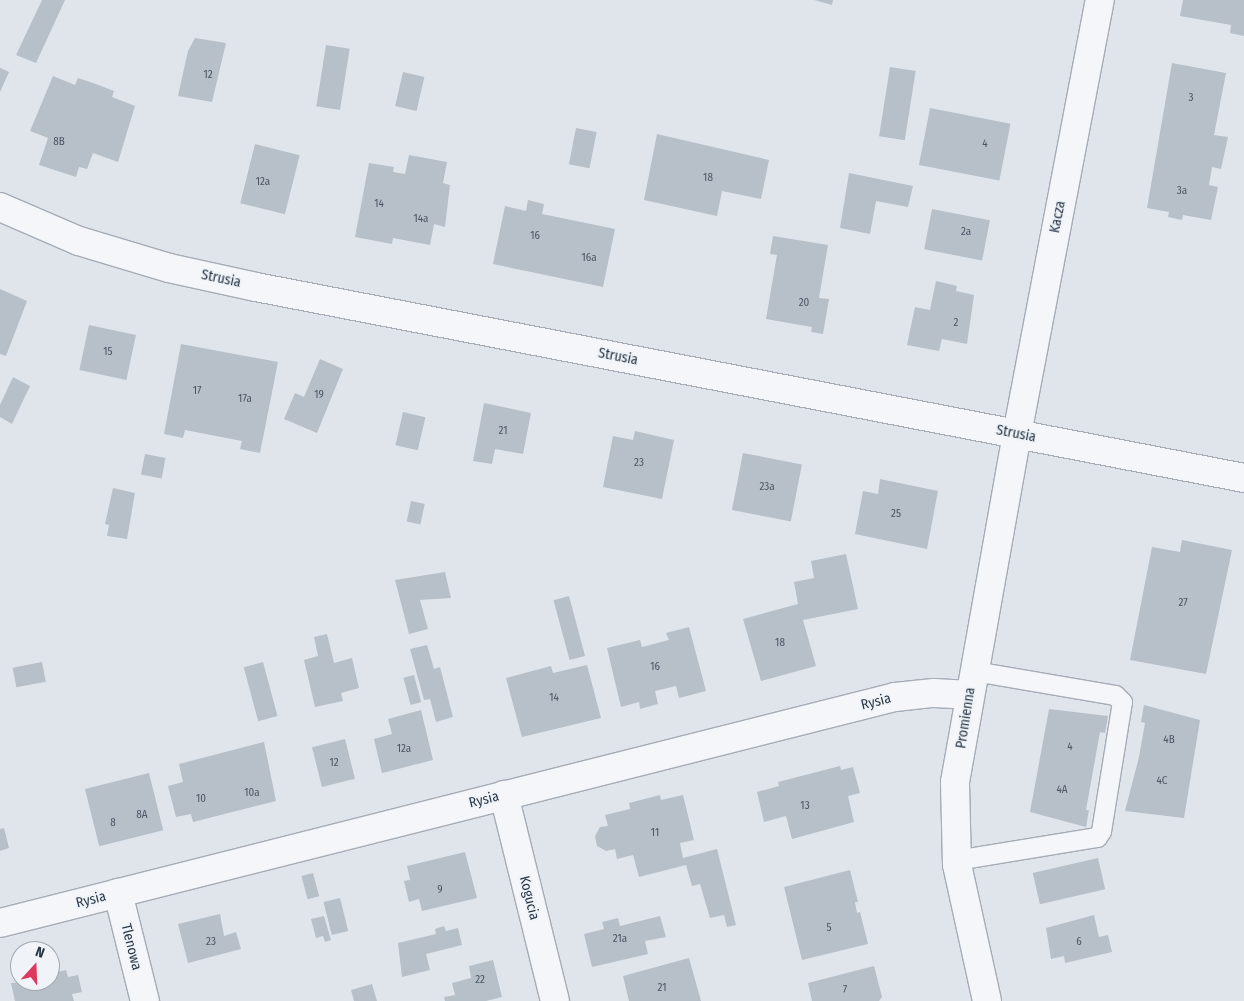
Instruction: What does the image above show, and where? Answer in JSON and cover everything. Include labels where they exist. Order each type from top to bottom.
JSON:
[{"type":"street","name":"Kacza","points":[[1017,434],[1100,0]]},
{"type":"street","name":"Strusia","points":[[0,207],[80,241],[169,268],[1244,478]]},
{"type":"street","name":"Promienna","points":[[987,1001],[956,860],[955,782],[1017,434]]},
{"type":"street","name":"Rysia","points":[[0,923],[896,697],[934,693],[972,683]]},
{"type":"street","name":"Kogucia","points":[[504,795],[555,1001]]},
{"type":"street","name":"Tlenowa","points":[[118,893],[145,1001]]},
{"type":"lane","points":[[956,860],[1097,837],[1101,831],[1122,702],[1115,695],[972,683]]},
{"type":"building","points":[[42,0],[65,0],[36,63],[16,55]]},
{"type":"building","points":[[814,0],[833,0],[832,5]]},
{"type":"building","points":[[1183,0],[1244,0],[1244,36],[1230,33],[1231,25],[1180,16]]},
{"type":"building","points":[[195,38],[226,43],[212,102],[178,96],[188,51]]},
{"type":"building","points":[[326,45],[350,49],[340,110],[316,106]]},
{"type":"building","points":[[1172,63],[1226,73],[1214,135],[1228,137],[1221,169],[1212,167],[1209,185],[1218,187],[1211,220],[1183,215],[1182,220],[1168,217],[1169,212],[1147,208]]},
{"type":"building","points":[[890,67],[916,71],[905,140],[879,136]]},
{"type":"building","points":[[0,68],[9,72],[0,92]]},
{"type":"building","points":[[403,72],[424,77],[417,111],[395,106]]},
{"type":"building","points":[[53,76],[75,85],[78,78],[96,84],[114,91],[112,97],[135,106],[118,162],[93,153],[87,169],[79,167],[76,177],[39,165],[48,138],[30,131]]},
{"type":"building","points":[[930,108],[1010,124],[999,181],[919,165]]},
{"type":"building","points":[[576,128],[597,132],[590,168],[569,164]]},
{"type":"building","points":[[657,134],[769,160],[761,199],[722,191],[717,216],[644,200]]},
{"type":"building","points":[[255,144],[300,155],[285,214],[240,203]]},
{"type":"building","points":[[409,155],[447,162],[443,183],[450,185],[445,227],[434,224],[430,245],[393,238],[392,244],[355,237],[369,163],[394,167],[393,172],[405,174]]},
{"type":"building","points":[[849,173],[913,186],[908,207],[876,201],[870,234],[840,228]]},
{"type":"building","points":[[528,200],[544,204],[542,214],[615,229],[603,287],[493,264],[505,206],[526,211]]},
{"type":"building","points":[[932,209],[990,220],[982,261],[924,249]]},
{"type":"building","points":[[773,236],[828,245],[819,298],[829,299],[823,334],[811,332],[812,327],[766,319],[777,255],[770,254]]},
{"type":"building","points":[[936,281],[957,286],[956,291],[974,295],[967,344],[942,339],[939,351],[907,345],[915,307],[930,310]]},
{"type":"building","points":[[0,289],[27,301],[6,356],[0,354]]},
{"type":"building","points":[[89,325],[136,335],[126,380],[79,370]]},
{"type":"building","points":[[181,344],[278,362],[260,453],[240,449],[242,441],[185,430],[183,438],[164,434]]},
{"type":"building","points":[[320,359],[343,369],[317,433],[284,419],[295,393],[304,397]]},
{"type":"building","points":[[13,377],[30,386],[12,424],[0,417],[0,405]]},
{"type":"building","points":[[484,403],[531,413],[523,454],[495,449],[492,464],[473,461]]},
{"type":"building","points":[[403,412],[425,417],[418,450],[395,445]]},
{"type":"building","points":[[635,431],[674,440],[662,499],[603,487],[613,436],[633,440]]},
{"type":"building","points":[[743,453],[802,464],[791,521],[732,510]]},
{"type":"building","points":[[145,454],[166,458],[162,479],[141,475]]},
{"type":"building","points":[[880,479],[938,491],[927,549],[855,534],[863,491],[878,494]]},
{"type":"building","points":[[113,488],[135,493],[127,539],[107,536],[109,525],[105,524]]},
{"type":"building","points":[[411,501],[425,504],[420,524],[407,522]]},
{"type":"building","points":[[1182,540],[1232,550],[1206,674],[1130,660],[1152,547],[1180,552]]},
{"type":"building","points":[[846,554],[858,609],[803,620],[816,666],[761,681],[743,619],[798,604],[794,582],[814,578],[811,561]]},
{"type":"building","points":[[445,572],[451,598],[420,600],[428,629],[409,634],[395,580]]},
{"type":"building","points":[[569,596],[585,656],[570,660],[554,600]]},
{"type":"building","points":[[689,627],[706,691],[679,698],[676,686],[655,691],[658,704],[640,709],[639,702],[621,707],[607,648],[640,640],[642,647],[669,640],[666,633]]},
{"type":"building","points":[[327,634],[334,663],[352,658],[359,688],[341,693],[343,701],[315,707],[304,660],[318,656],[314,637]]},
{"type":"building","points":[[427,645],[434,669],[440,667],[453,717],[436,722],[430,699],[424,700],[410,649]]},
{"type":"building","points":[[42,662],[46,682],[16,687],[13,668]]},
{"type":"building","points":[[263,662],[277,716],[258,721],[244,667]]},
{"type":"building","points":[[587,665],[601,718],[522,737],[506,678],[551,666],[553,673]]},
{"type":"building","points":[[414,675],[421,702],[411,705],[403,678]]},
{"type":"building","points":[[1144,705],[1200,720],[1184,818],[1125,811],[1139,757],[1145,723],[1141,722]]},
{"type":"building","points":[[1049,709],[1108,716],[1105,733],[1100,732],[1086,810],[1089,810],[1086,827],[1030,812]]},
{"type":"building","points":[[421,710],[433,760],[382,773],[374,739],[392,734],[388,719]]},
{"type":"building","points":[[345,739],[355,779],[322,787],[312,747]]},
{"type":"building","points":[[264,742],[276,801],[193,822],[191,814],[176,817],[168,786],[183,782],[179,764]]},
{"type":"building","points":[[840,766],[841,770],[853,767],[860,793],[848,796],[854,822],[792,839],[786,816],[764,822],[757,792],[779,786],[778,782]]},
{"type":"building","points":[[149,773],[163,830],[99,846],[85,789]]},
{"type":"building","points":[[660,795],[661,800],[683,795],[694,840],[680,843],[683,858],[717,849],[736,925],[727,927],[724,915],[710,918],[700,884],[692,886],[686,865],[639,877],[633,855],[617,859],[615,849],[606,851],[597,846],[595,836],[600,827],[608,826],[605,815],[630,809],[629,803]]},
{"type":"building","points":[[4,828],[9,848],[0,851],[0,829]]},
{"type":"building","points":[[465,852],[477,898],[422,911],[419,899],[409,902],[404,881],[410,880],[407,866]]},
{"type":"building","points":[[1098,858],[1105,889],[1040,904],[1033,873]]},
{"type":"building","points":[[850,870],[858,902],[855,902],[857,913],[860,912],[868,944],[802,960],[784,887]]},
{"type":"building","points":[[313,873],[319,896],[308,899],[301,876]]},
{"type":"building","points":[[340,898],[348,931],[332,935],[324,902]]},
{"type":"building","points":[[220,914],[224,936],[236,932],[241,949],[188,963],[178,924]]},
{"type":"building","points":[[1094,915],[1099,937],[1108,935],[1112,952],[1065,963],[1064,956],[1051,959],[1046,928]]},
{"type":"building","points":[[324,916],[331,940],[325,942],[323,936],[316,938],[311,919]]},
{"type":"building","points":[[660,916],[666,937],[645,941],[648,954],[592,967],[584,934],[604,929],[602,922],[618,918],[620,926]]},
{"type":"building","points":[[444,926],[446,931],[458,928],[462,945],[426,954],[430,970],[402,977],[398,943],[436,934],[435,929]]},
{"type":"building","points":[[689,958],[701,1001],[629,1001],[623,976]]},
{"type":"building","points":[[493,960],[502,997],[486,1001],[445,1001],[444,997],[455,995],[452,983],[471,978],[469,966]]},
{"type":"building","points":[[874,966],[882,997],[879,1001],[812,1001],[808,983]]},
{"type":"building","points":[[66,970],[68,977],[78,975],[82,992],[72,994],[74,1001],[15,1001],[13,991],[60,991],[60,972]]},
{"type":"building","points":[[372,984],[377,1001],[354,1001],[351,990]]}]
